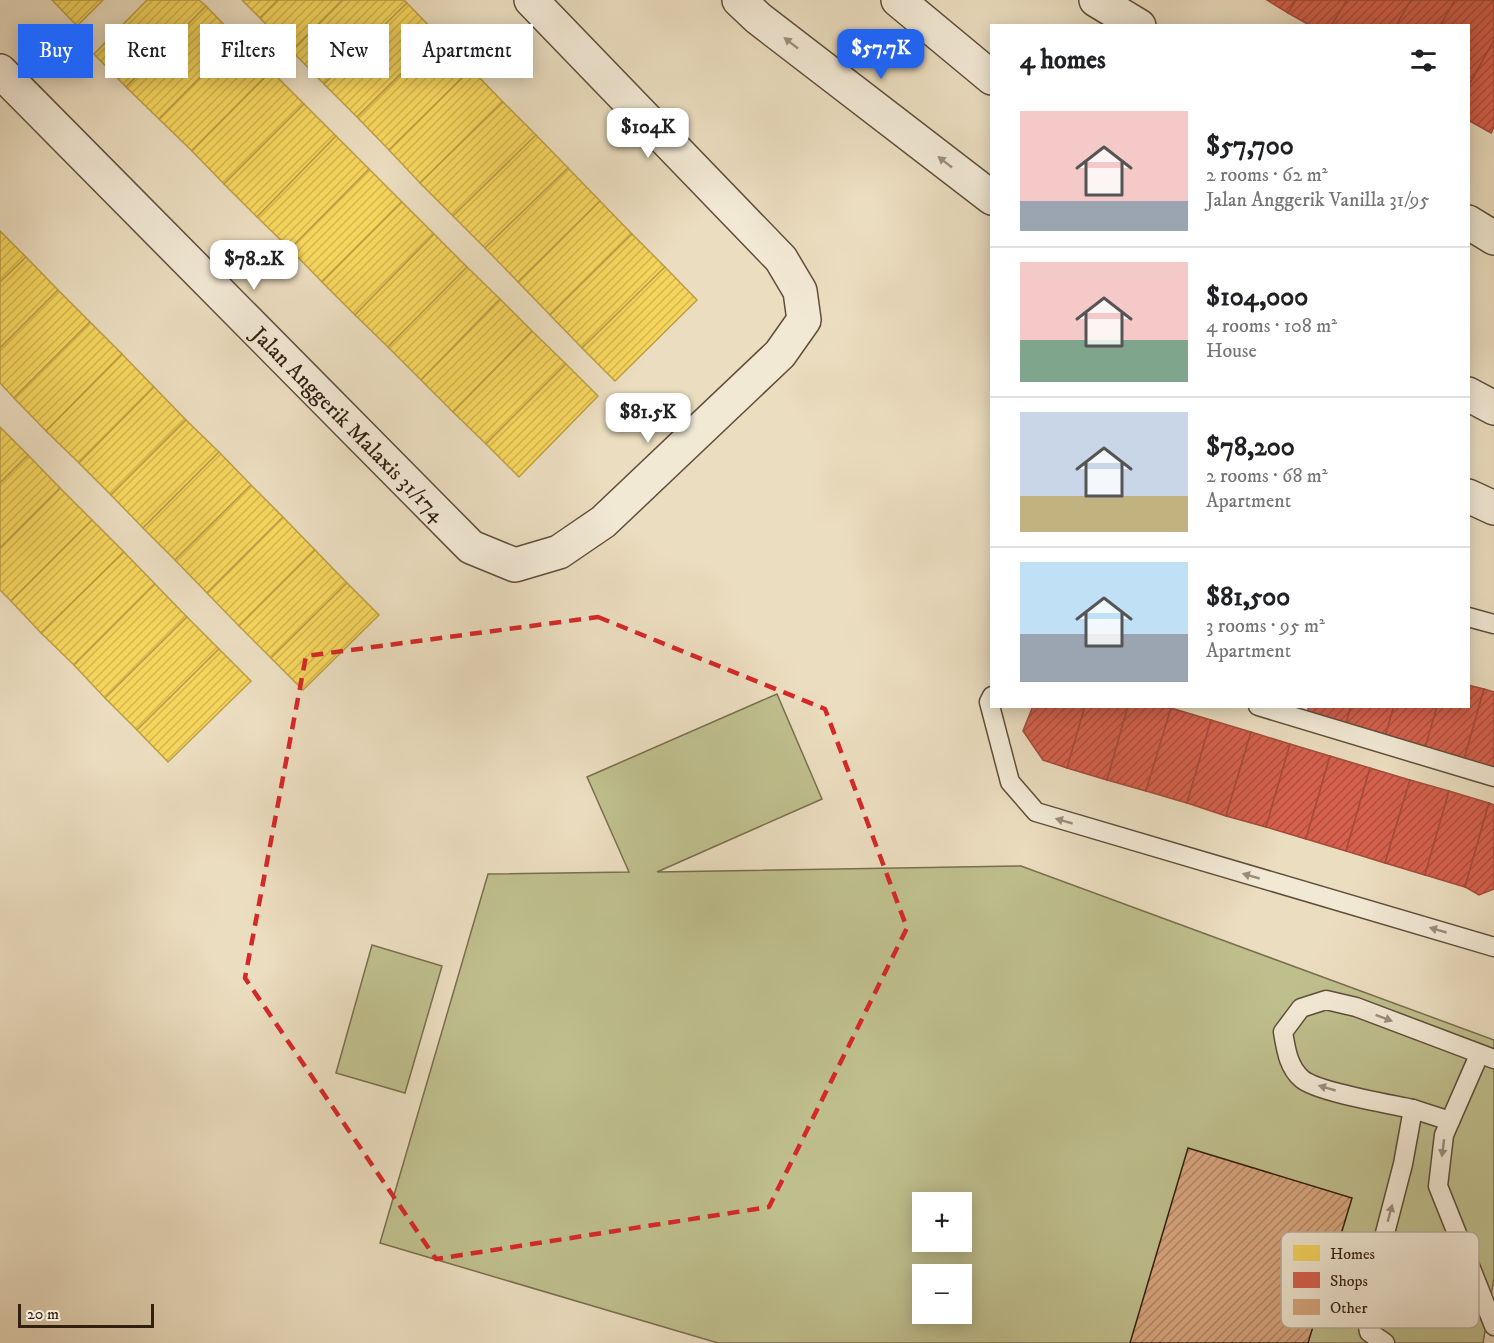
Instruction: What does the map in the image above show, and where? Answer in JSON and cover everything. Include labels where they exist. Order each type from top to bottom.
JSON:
[{"type":"street","name":"Jalan Anggerik Malaxis 31/174","points":[[0,71],[471,547],[515,565],[560,552],[603,522],[780,354],[804,320],[800,291],[780,259],[531,0]]},
{"type":"street","points":[[739,0],[758,18],[990,196]]},
{"type":"street","points":[[898,0],[990,76]]},
{"type":"street","points":[[1096,0],[1136,24]]},
{"type":"street","points":[[1470,223],[1494,238]]},
{"type":"street","points":[[1470,395],[1494,408]]},
{"type":"street","points":[[1470,497],[1494,508]]},
{"type":"lane","points":[[1470,618],[1494,624]]},
{"type":"lane","points":[[991,708],[1010,782],[1036,812],[1494,947]]},
{"type":"lane","points":[[1265,708],[1494,777]]},
{"type":"lane","points":[[1450,1121],[1413,1109],[1321,1088],[1302,1079],[1287,1056],[1284,1032],[1301,1008],[1326,1000],[1356,1007],[1486,1057],[1444,1135],[1438,1186],[1456,1232]]},
{"type":"lane","points":[[1385,1232],[1403,1164],[1413,1109]]},
{"type":"lane","points":[[1479,1288],[1494,1326]]},
{"type":"lane","points":[[1368,1328],[1369,1332],[1385,1343]]},
{"type":"highlighted area","points":[[598,617],[825,709],[907,928],[769,1207],[436,1259],[245,978],[306,656]]},
{"type":"green space","points":[[777,694],[822,799],[657,872],[1021,866],[1494,1040],[1494,1278],[1483,1343],[718,1343],[380,1243],[488,874],[629,872],[587,777]]},
{"type":"green space","points":[[372,945],[442,966],[405,1093],[336,1073]]},
{"type":"building: Homes","points":[[52,0],[103,0],[79,24],[75,24]]},
{"type":"building: Homes","points":[[147,0],[199,0],[206,6],[188,24],[123,24]]},
{"type":"building: Homes","points":[[242,0],[278,0],[260,18]]},
{"type":"building: Homes","points":[[278,0],[343,0],[319,24],[308,24],[308,35],[296,47],[296,24],[266,24],[260,18]]},
{"type":"building: Homes","points":[[343,0],[404,0],[407,3],[385,24],[319,24]]},
{"type":"building: Homes","points":[[407,3],[427,24],[401,24],[401,74],[357,117],[324,84],[330,78],[389,78],[389,24],[385,24]]},
{"type":"building: Homes","points":[[206,6],[223,24],[200,24],[200,77],[159,119],[126,87],[135,78],[188,78],[188,24]]},
{"type":"building: Homes","points":[[308,35],[308,68],[296,55],[296,47]]},
{"type":"building: Homes","points":[[105,43],[105,65],[94,54]]},
{"type":"building: Homes","points":[[401,74],[401,78],[462,78],[389,150],[357,117]]},
{"type":"building: Homes","points":[[200,77],[264,78],[192,151],[159,119]]},
{"type":"building: Homes","points":[[117,78],[135,78],[126,87]]},
{"type":"building: Homes","points":[[264,78],[278,78],[304,104],[224,184],[192,151]]},
{"type":"building: Homes","points":[[318,78],[330,78],[324,84]]},
{"type":"building: Homes","points":[[462,78],[480,78],[503,102],[420,183],[389,150]]},
{"type":"building: Homes","points":[[503,102],[536,135],[453,216],[420,183]]},
{"type":"building: Homes","points":[[304,104],[336,136],[257,217],[224,184]]},
{"type":"building: Homes","points":[[536,135],[568,168],[485,248],[453,216]]},
{"type":"building: Homes","points":[[336,136],[369,169],[290,249],[257,217]]},
{"type":"building: Homes","points":[[568,168],[600,201],[518,282],[485,248]]},
{"type":"building: Homes","points":[[369,169],[402,202],[322,282],[290,249]]},
{"type":"building: Homes","points":[[600,201],[632,234],[550,315],[518,282]]},
{"type":"building: Homes","points":[[402,202],[434,234],[355,315],[322,282]]},
{"type":"building: Homes","points":[[0,231],[26,257],[0,282]]},
{"type":"building: Homes","points":[[434,234],[467,267],[388,347],[355,315]]},
{"type":"building: Homes","points":[[632,234],[665,267],[582,348],[550,315]]},
{"type":"building: Homes","points":[[26,257],[58,290],[0,348],[0,282]]},
{"type":"building: Homes","points":[[467,267],[500,299],[421,380],[388,347]]},
{"type":"building: Homes","points":[[665,267],[697,300],[615,381],[582,348]]},
{"type":"building: Homes","points":[[58,290],[90,322],[14,398],[0,383],[0,348]]},
{"type":"building: Homes","points":[[500,299],[532,331],[453,412],[421,380]]},
{"type":"building: Homes","points":[[90,322],[122,354],[46,431],[14,398]]},
{"type":"building: Homes","points":[[532,331],[566,364],[486,444],[453,412]]},
{"type":"building: Homes","points":[[122,354],[154,387],[79,463],[46,431]]},
{"type":"building: Homes","points":[[566,364],[598,396],[519,477],[486,444]]},
{"type":"building: Homes","points":[[154,387],[186,420],[111,495],[79,463]]},
{"type":"building: Homes","points":[[186,420],[219,452],[143,528],[111,495]]},
{"type":"building: Homes","points":[[0,427],[28,455],[0,483]]},
{"type":"building: Homes","points":[[219,452],[251,485],[175,560],[143,528]]},
{"type":"building: Homes","points":[[28,455],[60,488],[0,548],[0,483]]},
{"type":"building: Homes","points":[[251,485],[283,517],[207,593],[175,560]]},
{"type":"building: Homes","points":[[60,488],[92,520],[11,601],[0,590],[0,548]]},
{"type":"building: Homes","points":[[283,517],[315,550],[239,626],[207,593]]},
{"type":"building: Homes","points":[[92,520],[124,552],[41,633],[11,601]]},
{"type":"building: Homes","points":[[315,550],[347,583],[271,658],[239,626]]},
{"type":"building: Homes","points":[[124,552],[155,584],[74,665],[41,633]]},
{"type":"building: Homes","points":[[347,583],[379,615],[303,690],[271,658]]},
{"type":"building: Homes","points":[[155,584],[187,617],[105,698],[74,665]]},
{"type":"building: Homes","points":[[187,617],[219,649],[137,730],[105,698]]},
{"type":"building: Homes","points":[[219,649],[251,681],[168,762],[137,730]]},
{"type":"building: Shops","points":[[1267,0],[1296,0],[1288,13]]},
{"type":"building: Shops","points":[[1296,0],[1347,0],[1332,24],[1307,24],[1288,13]]},
{"type":"building: Shops","points":[[1347,0],[1411,0],[1397,24],[1332,24]]},
{"type":"building: Shops","points":[[1411,0],[1455,0],[1441,24],[1397,24]]},
{"type":"building: Shops","points":[[1455,0],[1494,0],[1494,40],[1470,83],[1470,24],[1441,24]]},
{"type":"building: Shops","points":[[1494,40],[1494,127],[1491,133],[1470,121],[1470,83]]},
{"type":"building: Shops","points":[[1470,686],[1484,689],[1463,763],[1424,751],[1436,708],[1470,708]]},
{"type":"building: Shops","points":[[1484,689],[1494,692],[1494,772],[1463,763]]},
{"type":"building: Shops","points":[[1032,708],[1084,708],[1067,768],[1043,760],[1023,731]]},
{"type":"building: Shops","points":[[1084,708],[1127,708],[1107,780],[1067,768]]},
{"type":"building: Shops","points":[[1127,708],[1171,708],[1146,791],[1107,780]]},
{"type":"building: Shops","points":[[1171,708],[1211,720],[1187,803],[1146,791]]},
{"type":"building: Shops","points":[[1308,708],[1350,708],[1345,727],[1306,716]]},
{"type":"building: Shops","points":[[1350,708],[1393,708],[1384,740],[1345,727]]},
{"type":"building: Shops","points":[[1393,708],[1436,708],[1424,751],[1384,740]]},
{"type":"building: Shops","points":[[1211,720],[1251,732],[1226,816],[1187,803]]},
{"type":"building: Shops","points":[[1251,732],[1290,744],[1266,827],[1226,816]]},
{"type":"building: Shops","points":[[1290,744],[1330,756],[1306,839],[1266,827]]},
{"type":"building: Shops","points":[[1330,756],[1370,768],[1346,851],[1306,839]]},
{"type":"building: Shops","points":[[1370,768],[1410,780],[1385,863],[1346,851]]},
{"type":"building: Shops","points":[[1410,780],[1449,791],[1425,875],[1385,863]]},
{"type":"building: Shops","points":[[1449,791],[1489,803],[1465,887],[1425,875]]},
{"type":"building: Shops","points":[[1489,803],[1494,805],[1494,889],[1479,895],[1465,887]]},
{"type":"building: Other","points":[[1188,1148],[1352,1198],[1342,1232],[1281,1232],[1281,1328],[1313,1328],[1308,1343],[1130,1343]]}]
